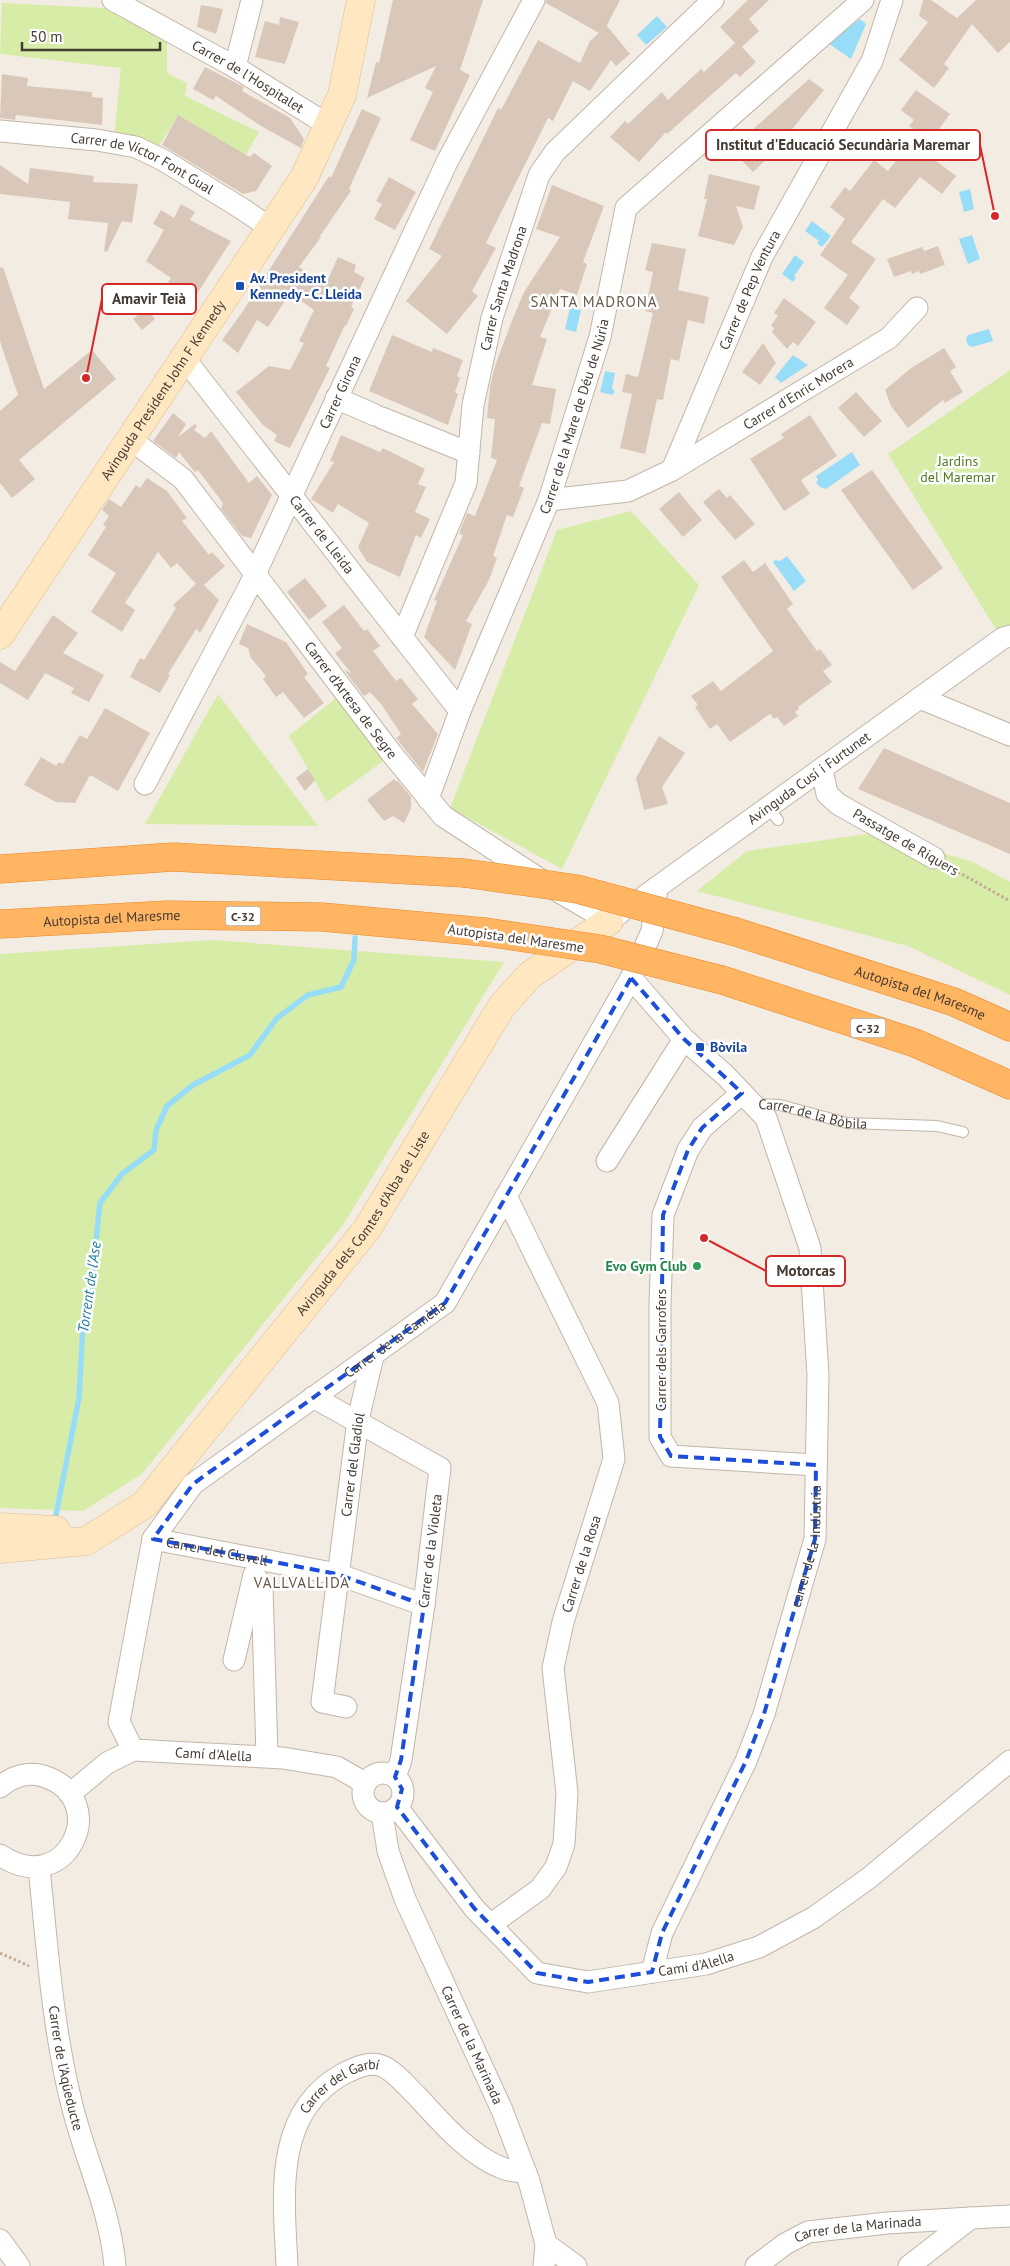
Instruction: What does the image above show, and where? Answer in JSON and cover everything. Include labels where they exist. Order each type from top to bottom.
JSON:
[{"type":"highway","name":"Autopista del Maresme","points":[[0,869],[173,857],[464,873],[577,890],[736,932],[954,1002],[1010,1027]]},
{"type":"highway","name":"Autopista del Maresme","points":[[0,924],[167,915],[322,917],[485,932],[600,949],[722,980],[915,1043],[1010,1085]]},
{"type":"street","name":"Carrer de l'Hospitalet","points":[[113,0],[235,67],[328,124]]},
{"type":"street","points":[[235,67],[252,0]]},
{"type":"street","name":"Avinguda President John F Kennedy","points":[[0,635],[304,178],[342,95],[361,0]]},
{"type":"street","name":"Carrer Girona","points":[[145,784],[255,574],[290,494],[447,162],[534,0]]},
{"type":"street","name":"Carrer Santa Madrona","points":[[402,637],[466,483],[473,404],[492,318],[539,174],[555,152],[713,0]]},
{"type":"street","name":"Carrer de la Mare de Déu de Núria","points":[[428,799],[460,711],[549,500],[600,337],[626,208],[864,0]]},
{"type":"street","name":"Carrer de Pep Ventura","points":[[672,470],[762,257],[872,61],[892,0]]},
{"type":"street","name":"Carrer de Víctor Font Gual","points":[[0,131],[97,140],[136,147],[163,160],[270,228]]},
{"type":"street","name":"Carrer d'Enric Morera","points":[[672,470],[889,338],[917,308]]},
{"type":"street","name":"Carrer de Lleida","points":[[184,358],[460,711]]},
{"type":"street","points":[[336,398],[468,453]]},
{"type":"street","name":"Carrer d'Artesa de Segre","points":[[130,439],[183,479],[443,816],[561,893],[609,921]]},
{"type":"street","points":[[549,500],[628,491],[672,470]]},
{"type":"street","name":"Avinguda Cusí i Furtunet","points":[[609,921],[657,887],[773,814],[822,768],[1003,638],[1010,636]]},
{"type":"street","points":[[920,698],[1010,735]]},
{"type":"street","name":"Passatge de Riquers","points":[[822,768],[827,794],[838,804],[934,858]]},
{"type":"street","points":[[631,978],[652,931],[657,887]]},
{"type":"street","name":"Avinguda dels Comtes d'Alba de Liste","points":[[0,1549],[86,1541],[114,1525],[150,1499],[367,1229],[502,1006],[530,975],[609,921]]},
{"type":"street","name":"Carrer de la Bòbila","points":[[631,978],[684,1039],[747,1098]]},
{"type":"street","name":"Carrer de la Camèlia","points":[[153,1539],[193,1484],[445,1303],[631,978]]},
{"type":"street","points":[[607,1161],[684,1039]]},
{"type":"street","name":"carrer de la Indústria","points":[[652,1972],[662,1933],[746,1761],[764,1714],[814,1538],[818,1375],[810,1248],[766,1118],[747,1098]]},
{"type":"street","name":"Carrer dels Garrofers","points":[[747,1098],[702,1128],[688,1150],[663,1215],[660,1304],[660,1437],[671,1456],[816,1465]]},
{"type":"street","name":"Carrer de la Rosa","points":[[490,1925],[540,1889],[556,1867],[564,1844],[567,1792],[553,1668],[563,1622],[614,1460],[608,1403],[506,1196]]},
{"type":"street","name":"Carrer del Gladiol","points":[[337,1574],[358,1420],[373,1356]]},
{"type":"street","name":"Carrer de la Violeta","points":[[314,1396],[440,1468],[424,1605],[401,1760],[395,1777]]},
{"type":"street","points":[[0,1536],[114,1525]]},
{"type":"street","points":[[0,1527],[52,1530]]},
{"type":"street","points":[[133,1750],[119,1722],[153,1539]]},
{"type":"street","name":"Carrer del Clavell","points":[[153,1539],[256,1568],[337,1574],[424,1605]]},
{"type":"street","points":[[234,1660],[256,1568]]},
{"type":"street","points":[[256,1568],[262,1586],[267,1756]]},
{"type":"street","points":[[337,1574],[322,1702],[346,1707]]},
{"type":"street","points":[[240,1636],[264,1645]]},
{"type":"street","name":"Camí d'Alella","points":[[70,1794],[107,1763],[133,1750],[267,1756],[337,1767],[365,1783]]},
{"type":"street","name":"Camí d'Alella","points":[[390,1810],[474,1908],[537,1973],[588,1982],[706,1964],[759,1947],[813,1918],[869,1878],[1010,1761]]},
{"type":"street","points":[[379,1773],[390,1774],[395,1777],[402,1789],[402,1799],[390,1810],[369,1809],[365,1803],[362,1789],[369,1778],[379,1773]]},
{"type":"street","points":[[0,1784],[26,1774],[39,1774],[52,1778],[64,1786],[78,1812],[78,1828],[74,1842],[65,1854],[53,1863],[39,1868],[18,1865],[0,1856]]},
{"type":"street","name":"Carrer de la Marinada","points":[[390,1810],[388,1851],[405,1899],[502,2110],[526,2173],[546,2244]]},
{"type":"street","name":"Carrer de l'Aqüeducte","points":[[39,1868],[61,2059],[70,2100],[103,2200],[115,2266]]},
{"type":"street","name":"Carrer del Garbí","points":[[287,2266],[286,2158],[297,2123],[312,2099],[333,2080],[355,2068],[370,2064],[383,2066],[404,2084],[444,2125],[483,2159],[501,2168],[526,2173]]},
{"type":"street","name":"Carrer de la Marinada","points":[[756,2266],[785,2244],[808,2232],[887,2223],[1010,2216]]},
{"type":"street","points":[[909,2266],[971,2218]]},
{"type":"street","points":[[0,2240],[19,2266]]},
{"type":"street","points":[[544,2266],[546,2244]]},
{"type":"street","points":[[546,2244],[576,2266]]},
{"type":"lane","name":"Carrer de la Bòbila","points":[[747,1098],[847,1123],[937,1126],[963,1132]]},
{"type":"path","name":"Passatge de Riquers","points":[[934,858],[1010,901]]},
{"type":"highlighted area","points":[[631,978],[684,1039],[742,1093],[702,1128],[688,1150],[663,1215],[660,1437],[671,1456],[816,1465],[815,1539],[764,1714],[746,1761],[662,1933],[652,1972],[588,1982],[537,1973],[474,1908],[397,1807],[402,1789],[395,1777],[401,1760],[424,1605],[337,1574],[153,1539],[193,1484],[445,1303]]},
{"type":"green space","points":[[2,3],[104,8],[167,41],[167,73],[187,83],[185,96],[259,132],[246,155],[178,115],[157,149],[114,138],[121,68],[0,54]]},
{"type":"green space","name":"Jardins del Maremar","points":[[1010,370],[1010,627],[997,631],[888,454]]},
{"type":"green space","points":[[631,511],[699,585],[562,869],[450,808],[557,530]]},
{"type":"green space","points":[[218,694],[318,826],[145,824]]},
{"type":"green space","points":[[336,698],[383,761],[327,802],[289,736]]},
{"type":"green space","points":[[873,833],[973,862],[1010,882],[1010,995],[908,946],[697,891],[747,851]]},
{"type":"green space","points":[[212,940],[504,962],[343,1225],[142,1474],[83,1511],[0,1508],[0,954]]},
{"type":"water","points":[[657,16],[667,27],[646,45],[637,35]]},
{"type":"water","points":[[860,19],[866,24],[851,59],[828,43]]},
{"type":"water","points":[[970,189],[974,209],[964,212],[959,192]]},
{"type":"water","points":[[812,221],[831,236],[822,247],[817,243],[819,241],[805,231]]},
{"type":"water","points":[[972,235],[980,259],[968,264],[959,239]]},
{"type":"water","points":[[795,255],[804,262],[794,276],[796,278],[793,282],[782,274]]},
{"type":"water","points":[[570,308],[581,310],[576,332],[565,329]]},
{"type":"water","points":[[989,329],[993,341],[972,347],[968,345],[966,339],[968,335]]},
{"type":"water","points":[[793,355],[808,365],[781,383],[775,377]]},
{"type":"water","points":[[605,371],[615,373],[612,388],[615,392],[612,395],[600,392]]},
{"type":"water","points":[[852,452],[860,465],[826,489],[816,483],[818,480],[816,476]]},
{"type":"water","points":[[787,556],[806,581],[794,591],[773,562],[775,560],[780,561]]},
{"type":"building","points":[[393,0],[483,0],[460,70],[470,75],[435,151],[410,140],[433,92],[425,88],[436,66],[367,98],[376,62],[379,63]]},
{"type":"building","points":[[546,0],[620,0],[606,27],[630,54],[616,66],[611,60],[590,91],[573,81],[553,121],[548,118],[486,243],[496,248],[472,291],[478,296],[447,334],[406,301],[442,256],[429,249],[498,108],[501,110],[538,40],[580,63],[590,41],[599,33],[546,3]]},
{"type":"building","points":[[748,0],[769,0],[749,19],[759,31],[742,47],[756,62],[740,77],[736,73],[667,134],[666,132],[639,162],[610,137],[625,121],[628,124],[662,92],[668,100],[701,69],[704,72],[735,43],[720,27]]},
{"type":"building","points":[[923,0],[931,0],[957,18],[976,0],[1010,0],[1010,42],[998,53],[972,24],[944,64],[949,68],[934,88],[899,60],[928,22],[919,16]]},
{"type":"building","points":[[201,5],[223,9],[216,34],[197,27]]},
{"type":"building","points":[[280,17],[299,22],[285,64],[255,57],[265,21],[279,25]]},
{"type":"building","points":[[205,67],[244,87],[242,91],[290,118],[304,139],[301,148],[261,126],[216,96],[213,100],[193,89]]},
{"type":"building","points":[[2,74],[28,78],[27,86],[92,92],[92,97],[103,98],[102,125],[16,115],[15,120],[0,118]]},
{"type":"building","points":[[809,79],[824,90],[789,133],[792,135],[753,172],[731,149]]},
{"type":"building","points":[[916,90],[950,114],[923,151],[956,176],[942,194],[920,177],[895,208],[883,199],[851,242],[876,259],[849,298],[860,307],[847,325],[824,308],[848,275],[820,255],[845,219],[830,207],[845,187],[850,191],[874,160],[888,171],[918,132],[909,126],[914,120],[901,110]]},
{"type":"building","points":[[362,109],[381,118],[349,189],[351,191],[299,267],[325,286],[338,257],[356,265],[354,272],[365,278],[351,307],[354,309],[326,366],[330,368],[290,448],[274,441],[277,435],[263,425],[236,392],[269,366],[290,370],[304,343],[299,341],[314,310],[290,293],[268,327],[257,320],[238,353],[222,340],[243,311],[329,176],[331,178]]},
{"type":"building","points":[[178,115],[250,157],[254,153],[272,166],[256,191],[243,194],[162,145]]},
{"type":"building","points":[[0,165],[28,184],[30,168],[94,176],[93,182],[138,184],[132,223],[122,221],[107,252],[104,251],[108,223],[68,219],[70,202],[0,194]]},
{"type":"building","points":[[709,174],[760,186],[754,210],[736,206],[743,227],[734,245],[698,236],[707,199],[704,199]]},
{"type":"building","points":[[389,177],[416,192],[395,230],[374,219],[382,204],[376,201]]},
{"type":"building","points":[[552,185],[604,206],[583,262],[587,264],[577,295],[560,289],[540,337],[547,339],[532,385],[556,389],[550,424],[542,423],[519,486],[524,488],[513,517],[507,515],[493,556],[497,558],[489,580],[466,621],[472,624],[455,670],[424,637],[437,601],[434,600],[463,535],[459,534],[467,513],[475,516],[497,460],[491,458],[495,419],[487,418],[490,386],[495,366],[524,292],[560,237],[536,229]]},
{"type":"building","points":[[181,204],[195,212],[190,220],[231,241],[195,297],[168,282],[171,278],[146,261],[164,230],[153,224],[161,210],[174,218]]},
{"type":"building","points":[[652,243],[686,249],[678,290],[709,297],[704,324],[688,320],[679,361],[671,359],[663,400],[657,399],[645,454],[620,448],[632,394],[622,392],[626,374],[638,377],[653,313],[645,311],[653,272],[645,270]]},
{"type":"building","points":[[938,246],[945,265],[920,274],[919,271],[912,274],[911,271],[894,277],[887,259],[922,247],[924,251]]},
{"type":"building","points":[[3,267],[44,389],[92,350],[116,379],[19,460],[35,479],[12,498],[0,483],[0,411],[18,395],[0,341],[0,268]]},
{"type":"building","points":[[784,298],[816,322],[798,346],[793,342],[787,349],[772,332],[774,328],[771,325],[778,316],[774,313]]},
{"type":"building","points":[[146,308],[155,319],[142,330],[133,319]]},
{"type":"building","points":[[392,335],[432,352],[433,348],[463,360],[457,376],[460,378],[455,392],[458,394],[448,425],[369,391]]},
{"type":"building","points":[[763,343],[776,363],[760,385],[742,372]]},
{"type":"building","points":[[944,348],[956,367],[950,371],[963,392],[945,403],[943,400],[908,428],[891,406],[885,390],[911,368]]},
{"type":"building","points":[[856,392],[882,421],[864,437],[838,408]]},
{"type":"building","points":[[173,413],[186,424],[178,437],[195,424],[197,426],[194,430],[205,438],[211,431],[249,483],[257,476],[272,495],[251,538],[242,536],[221,509],[223,503],[198,470],[195,472],[179,452],[176,458],[153,441]]},
{"type":"building","points":[[810,415],[837,456],[801,480],[810,494],[784,511],[750,459],[784,438],[781,434]]},
{"type":"building","points":[[341,435],[380,452],[383,448],[425,469],[418,484],[426,487],[415,512],[430,519],[421,538],[416,535],[400,577],[367,562],[358,547],[369,523],[338,504],[333,513],[311,499],[334,462],[330,461]]},
{"type":"building","points":[[872,470],[943,568],[913,590],[841,490]]},
{"type":"building","points":[[147,478],[167,491],[187,518],[182,521],[209,555],[212,552],[225,566],[204,585],[219,600],[200,633],[196,629],[168,674],[170,675],[160,693],[130,677],[140,658],[144,660],[176,608],[173,605],[196,584],[177,563],[171,568],[158,552],[125,603],[135,610],[122,632],[91,612],[116,573],[88,555],[106,527],[103,525],[109,516],[102,510],[109,499],[121,507],[136,485],[140,488]]},
{"type":"building","points":[[719,489],[727,498],[730,495],[755,524],[735,540],[703,502]]},
{"type":"building","points":[[679,492],[702,520],[683,537],[659,509]]},
{"type":"building","points":[[744,560],[753,572],[765,563],[793,604],[787,609],[817,651],[820,649],[832,665],[823,671],[832,682],[798,707],[799,709],[795,712],[798,716],[784,726],[777,717],[774,719],[770,714],[730,742],[717,724],[710,729],[695,707],[698,705],[691,696],[713,681],[721,691],[773,651],[721,577]]},
{"type":"building","points":[[305,578],[327,606],[309,620],[287,592]]},
{"type":"building","points":[[344,605],[364,631],[367,629],[380,646],[373,651],[396,681],[401,678],[418,699],[412,704],[438,734],[423,772],[396,738],[401,734],[381,704],[370,692],[364,696],[344,670],[351,673],[335,653],[342,648],[322,622]]},
{"type":"building","points":[[53,615],[78,633],[63,653],[104,675],[89,702],[71,693],[74,688],[45,673],[28,700],[0,683],[0,662],[15,671]]},
{"type":"building","points":[[247,624],[286,642],[308,674],[304,677],[324,703],[304,718],[283,692],[276,697],[263,679],[266,676],[251,658],[248,648],[239,644]]},
{"type":"building","points":[[105,708],[150,733],[118,791],[90,775],[75,803],[56,802],[24,785],[41,757],[56,766],[59,762],[63,764],[80,735],[87,739]]},
{"type":"building","points":[[659,736],[685,753],[662,787],[668,804],[644,810],[636,778]]},
{"type":"building","points":[[884,748],[1010,803],[1010,854],[858,789]]},
{"type":"building","points":[[308,769],[315,780],[305,791],[296,778]]},
{"type":"building","points":[[394,779],[411,797],[411,808],[404,823],[393,816],[384,821],[367,800]]},
{"type":"waterway","name":"Torrent de l'Ase","points":[[55,1520],[79,1398],[84,1307],[90,1298],[100,1203],[122,1174],[154,1150],[156,1130],[167,1106],[193,1085],[250,1055],[277,1018],[308,995],[341,987],[354,960],[355,938]]},
{"type":"place","name":"Institut d'Educació Secundària Maremar","points":[[995,216]]},
{"type":"place","name":"Av. President Kennedy - C. Lleida","points":[[240,286]]},
{"type":"place","name":"Amavir Teià","points":[[86,378]]},
{"type":"place","name":"Bòvila","points":[[700,1047]]},
{"type":"place","name":"Motorcas","points":[[704,1238]]},
{"type":"place","name":"Evo Gym Club","points":[[697,1266]]},
{"type":"district","name":"SANTA MADRONA","points":[[594,301]]},
{"type":"district","name":"VALLVALLIDA","points":[[302,1582]]}]
